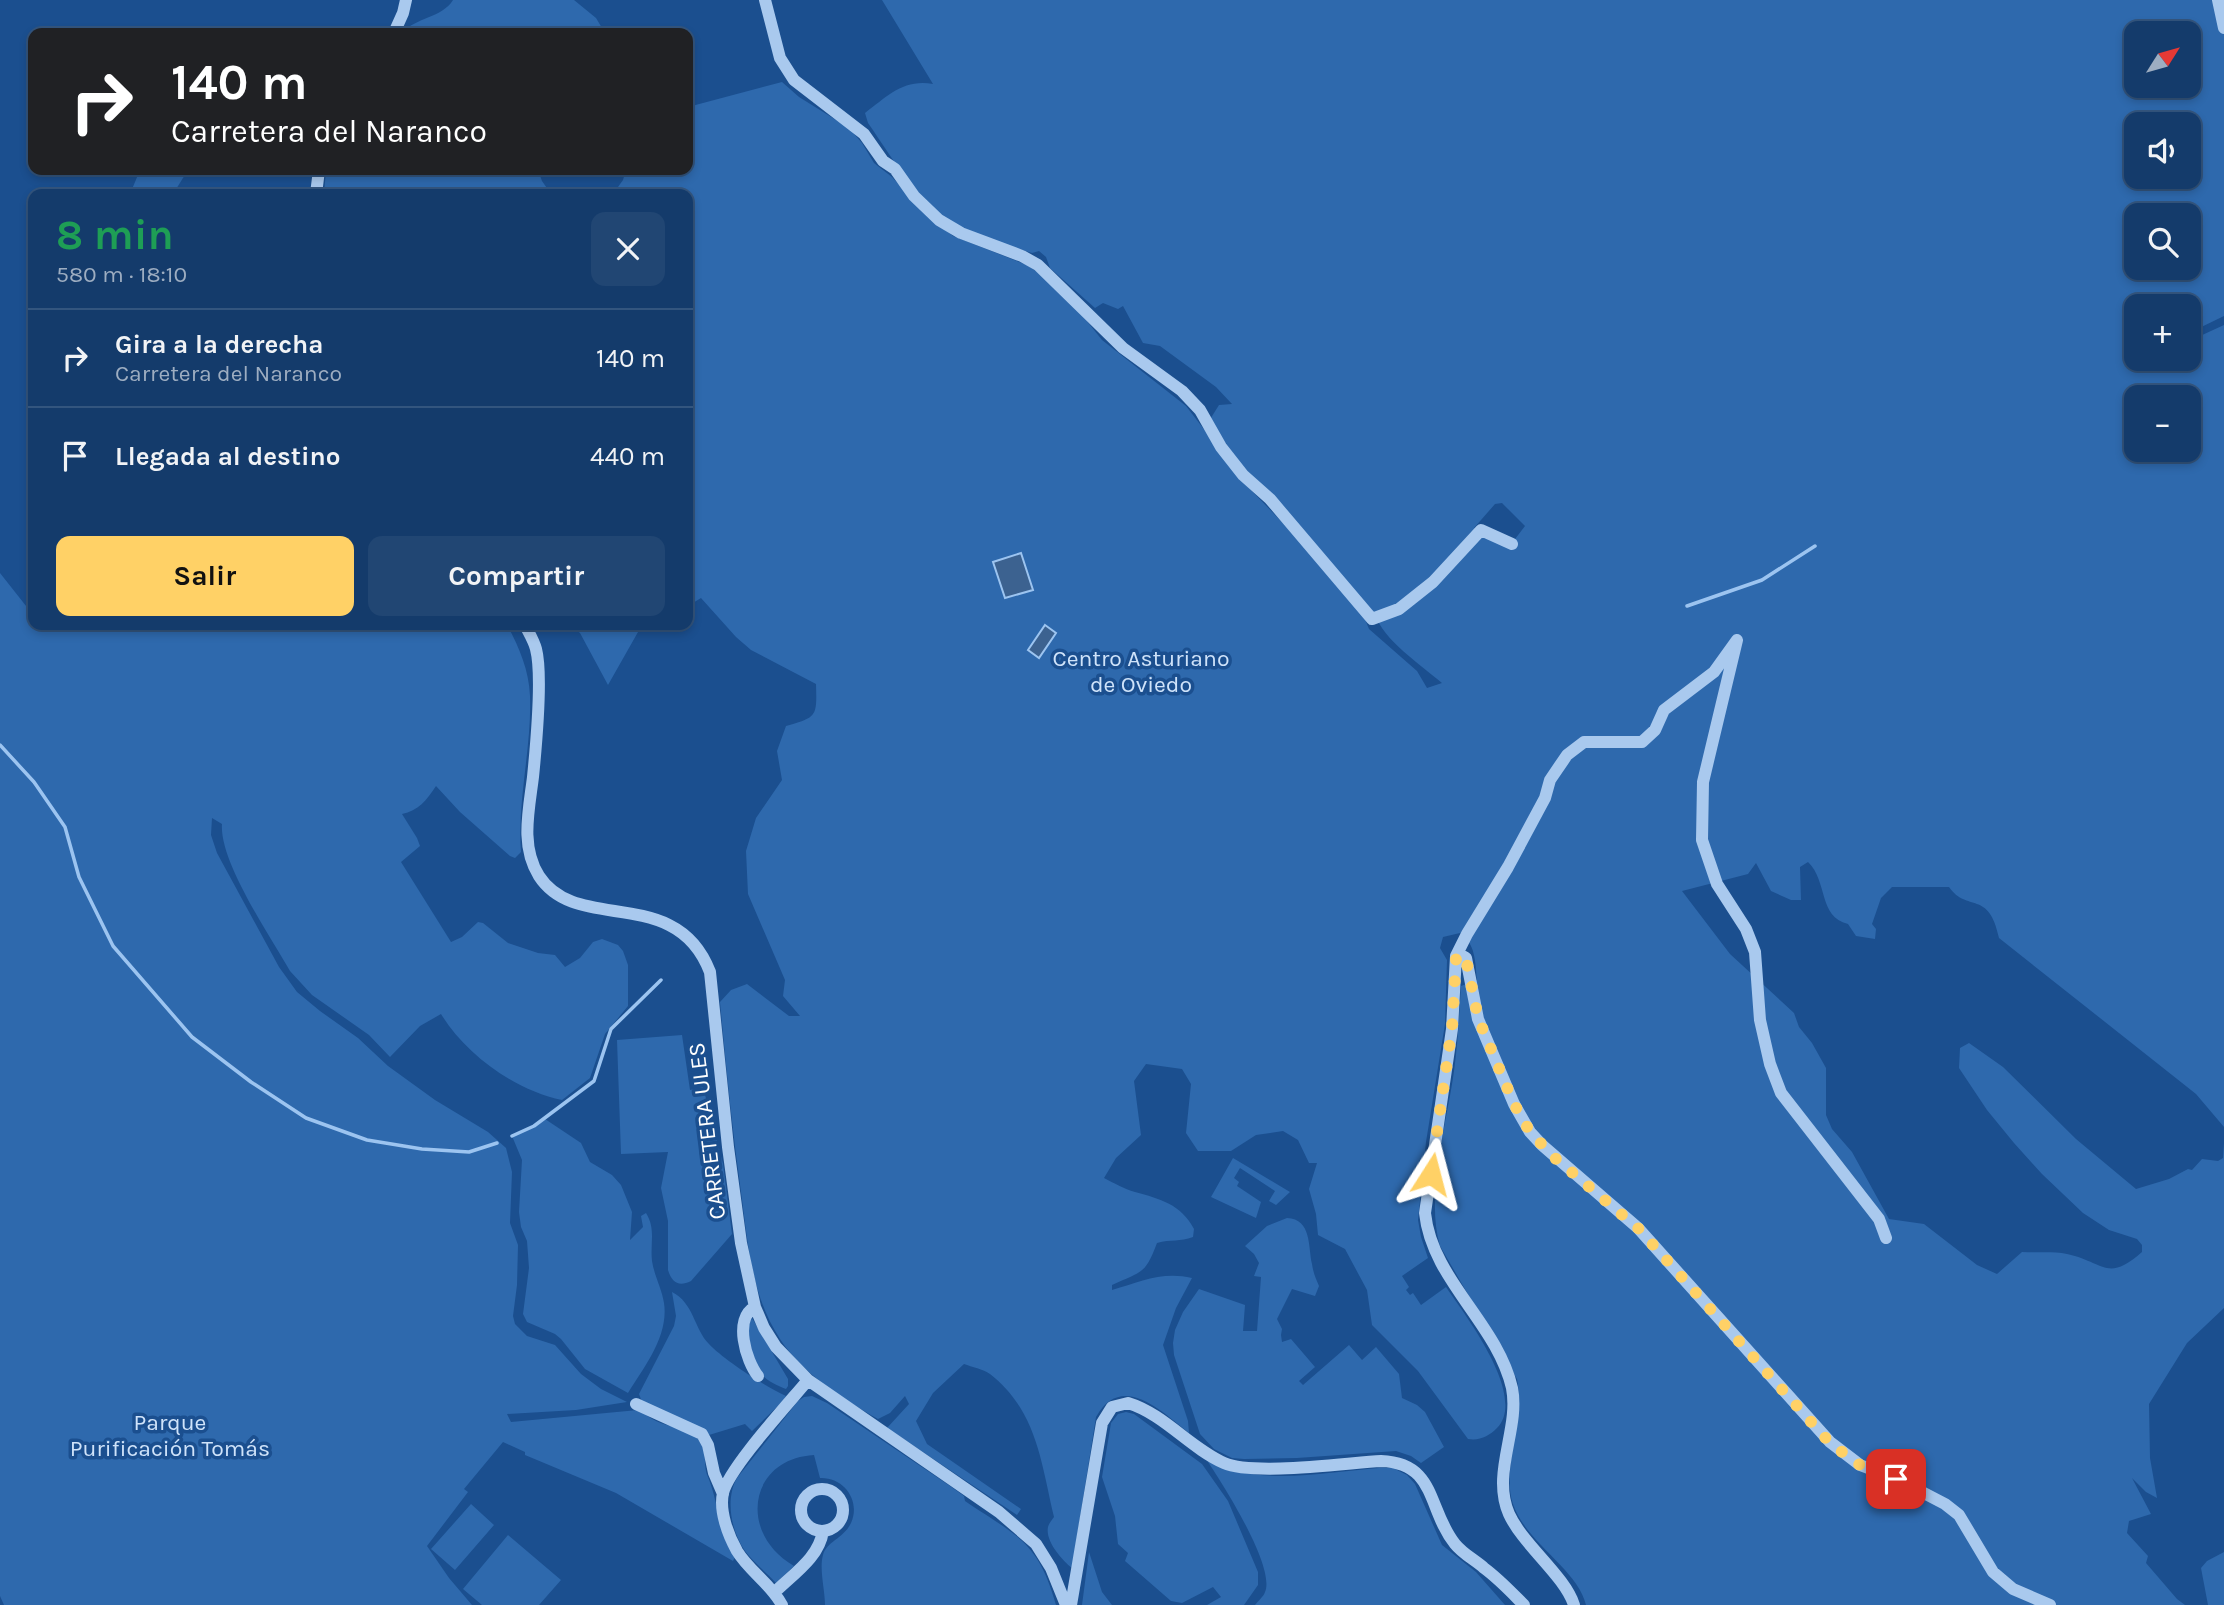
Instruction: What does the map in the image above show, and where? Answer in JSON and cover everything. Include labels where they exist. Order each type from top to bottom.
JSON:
[{"type":"street","points":[[396,28],[406,0]]},
{"type":"street","points":[[765,0],[780,58],[794,80],[864,134],[883,161],[895,169],[914,196],[939,220],[961,233],[1022,256],[1038,265],[1123,348],[1182,391],[1200,411],[1221,447],[1242,475],[1270,499],[1372,619],[1399,609],[1433,582],[1482,530],[1512,544]]},
{"type":"street","points":[[2218,0],[2224,28]]},
{"type":"street","name":"CARRETERA ULES","points":[[528,630],[536,650],[538,678],[533,774],[526,828],[530,858],[539,877],[554,892],[579,903],[654,918],[680,930],[699,947],[710,972],[741,1243],[755,1307],[776,1347],[808,1380],[999,1512],[1036,1544],[1051,1568],[1068,1605]]},
{"type":"street","points":[[1574,1605],[1551,1570],[1519,1531],[1509,1513],[1503,1484],[1513,1399],[1508,1377],[1480,1323],[1435,1252],[1426,1224],[1427,1194],[1452,1028],[1456,959],[1467,934],[1508,867],[1545,798],[1550,780],[1567,755],[1584,742],[1642,742],[1655,730],[1664,710],[1714,672],[1737,640],[1703,782],[1702,841],[1717,884],[1746,929],[1755,952],[1760,1020],[1770,1064],[1781,1093],[1879,1219],[1886,1238]]},
{"type":"street","points":[[1459,954],[1466,959],[1478,1018],[1514,1104],[1530,1132],[1638,1228],[1830,1443],[1860,1465],[1896,1479],[1945,1504],[1959,1516],[1993,1572],[2013,1589],[2050,1605]]},
{"type":"street","points":[[755,1307],[750,1309],[746,1316],[743,1332],[751,1367],[758,1376]]},
{"type":"street","points":[[723,1494],[732,1473],[808,1380]]},
{"type":"street","points":[[1068,1605],[1102,1423],[1112,1408],[1128,1403],[1145,1410],[1226,1464],[1266,1468],[1393,1461],[1415,1469],[1455,1544],[1503,1583],[1524,1605]]},
{"type":"street","points":[[636,1405],[702,1434],[723,1494],[725,1524],[738,1551],[782,1605]]},
{"type":"street","points":[[774,1593],[813,1555],[819,1547],[823,1531]]},
{"type":"green space","points":[[453,0],[574,0],[596,18],[602,28],[408,28],[448,6]]},
{"type":"green space","name":"Centro Asturiano de Oviedo","points":[[882,0],[2218,0],[2224,28],[2224,316],[2201,327],[2201,294],[2124,294],[2124,371],[2201,371],[2201,336],[2224,325],[2224,1127],[2196,1094],[1999,938],[1995,923],[1984,907],[1956,895],[1949,887],[1892,887],[1881,898],[1872,924],[1876,929],[1875,939],[1856,936],[1848,924],[1832,914],[1808,862],[1800,867],[1801,900],[1791,900],[1771,891],[1756,863],[1748,874],[1682,891],[1730,954],[1794,1013],[1799,1027],[1826,1068],[1826,1115],[1832,1129],[1852,1152],[1889,1219],[1924,1224],[1977,1265],[1997,1274],[2022,1252],[2051,1252],[2079,1257],[2105,1268],[2113,1268],[2121,1267],[2142,1252],[2142,1245],[2137,1239],[2109,1230],[2083,1213],[2014,1143],[1987,1110],[1959,1068],[1960,1048],[1969,1043],[2003,1067],[2076,1139],[2136,1189],[2169,1179],[2188,1169],[2192,1170],[2202,1159],[2218,1161],[2223,1158],[2224,1143],[2224,1308],[2187,1343],[2149,1404],[2150,1458],[2157,1498],[2146,1492],[2132,1478],[2151,1514],[2129,1521],[2127,1533],[2148,1556],[2146,1563],[2185,1605],[1586,1605],[1573,1580],[1529,1531],[1513,1504],[1510,1475],[1518,1410],[1517,1379],[1440,1246],[1436,1226],[1436,1182],[1455,1060],[1461,986],[1477,980],[1472,948],[1460,933],[1443,937],[1440,948],[1447,960],[1445,1024],[1426,1142],[1418,1220],[1428,1258],[1402,1276],[1409,1287],[1406,1290],[1410,1295],[1413,1293],[1421,1305],[1446,1287],[1479,1335],[1505,1396],[1504,1414],[1497,1428],[1487,1436],[1468,1439],[1418,1371],[1372,1325],[1367,1290],[1345,1249],[1318,1235],[1309,1189],[1317,1163],[1309,1163],[1298,1140],[1283,1131],[1256,1135],[1231,1151],[1198,1151],[1186,1133],[1191,1084],[1182,1069],[1146,1064],[1134,1081],[1141,1135],[1116,1158],[1104,1178],[1176,1208],[1194,1229],[1193,1237],[1157,1243],[1145,1267],[1112,1285],[1112,1290],[1161,1277],[1192,1278],[1176,1308],[1163,1345],[1188,1421],[1189,1433],[1142,1400],[1130,1396],[1118,1397],[1106,1404],[1096,1417],[1072,1568],[1059,1555],[1049,1538],[1048,1527],[1054,1517],[1035,1439],[1018,1404],[990,1374],[964,1364],[933,1393],[916,1421],[927,1444],[1021,1509],[1017,1515],[887,1428],[909,1404],[905,1396],[890,1413],[878,1419],[824,1385],[789,1352],[770,1322],[752,1268],[735,1145],[720,1002],[731,990],[747,984],[789,1016],[800,1016],[783,996],[785,980],[748,894],[746,851],[756,818],[782,780],[777,751],[786,726],[813,714],[816,684],[751,650],[701,598],[693,603],[693,189],[617,189],[624,175],[693,175],[693,106],[782,82],[799,97],[849,128],[874,163],[892,177],[928,216],[953,236],[1027,265],[1043,276],[1083,316],[1102,340],[1186,406],[1250,489],[1309,550],[1362,612],[1369,629],[1417,671],[1427,688],[1442,683],[1394,643],[1379,624],[1375,614],[1253,480],[1209,421],[1219,405],[1232,404],[1216,387],[1160,346],[1143,343],[1123,306],[1118,309],[1103,303],[1095,308],[1050,268],[1046,257],[1039,251],[1032,253],[970,233],[953,224],[924,200],[868,123],[865,113],[896,90],[913,84],[933,84]],"holes":[[[1502,503],[1525,526],[1512,543],[1474,528],[1495,504]]]},
{"type":"green space","points":[[138,175],[185,175],[176,189],[132,189]]},
{"type":"green space","points":[[326,175],[540,175],[548,189],[324,189]]},
{"type":"green space","name":"Parque Purificación Tomás","points":[[0,573],[28,608],[28,630],[510,630],[523,659],[530,696],[521,813],[521,852],[515,858],[510,856],[460,812],[436,786],[422,804],[402,814],[420,846],[401,862],[451,942],[462,937],[478,922],[508,943],[538,953],[555,955],[565,967],[580,958],[593,942],[602,939],[618,945],[623,951],[628,965],[628,1006],[605,1034],[590,1078],[562,1100],[527,1088],[493,1069],[464,1043],[441,1014],[420,1026],[390,1057],[369,1035],[312,995],[290,971],[237,878],[223,840],[222,824],[212,818],[211,835],[217,853],[279,967],[297,992],[358,1038],[388,1066],[435,1100],[488,1132],[506,1148],[512,1172],[510,1223],[518,1245],[513,1316],[515,1324],[527,1336],[555,1345],[581,1374],[601,1389],[627,1402],[576,1410],[507,1414],[511,1422],[638,1410],[656,1421],[692,1434],[703,1446],[706,1472],[725,1538],[735,1557],[733,1561],[616,1493],[525,1455],[525,1452],[503,1442],[464,1489],[468,1492],[427,1546],[472,1605],[4,1605],[0,1596]]},
{"type":"green space","points":[[576,630],[639,630],[608,685]]},
{"type":"green space","points":[[682,1035],[690,1090],[703,1087],[723,1164],[732,1234],[691,1281],[680,1284],[674,1281],[668,1270],[668,1221],[661,1188],[668,1152],[621,1154],[617,1040]]},
{"type":"green space","points":[[545,1119],[581,1143],[590,1162],[612,1175],[621,1185],[632,1212],[630,1240],[643,1227],[641,1216],[646,1213],[651,1225],[652,1261],[665,1315],[654,1351],[628,1393],[585,1369],[561,1339],[527,1322],[523,1314],[529,1268],[527,1241],[519,1212],[522,1160],[512,1136]]},
{"type":"green space","points":[[1233,1158],[1290,1192],[1276,1205],[1269,1201],[1275,1191],[1240,1168],[1234,1178],[1239,1182],[1237,1186],[1261,1202],[1256,1218],[1211,1197]]},
{"type":"green space","points":[[1287,1218],[1301,1223],[1305,1229],[1319,1286],[1315,1296],[1292,1289],[1277,1319],[1282,1329],[1282,1342],[1291,1339],[1315,1367],[1299,1381],[1303,1385],[1349,1345],[1362,1360],[1376,1347],[1399,1374],[1402,1398],[1425,1412],[1444,1447],[1421,1463],[1396,1451],[1297,1458],[1232,1458],[1214,1449],[1200,1434],[1174,1355],[1175,1330],[1183,1312],[1199,1289],[1245,1305],[1243,1331],[1257,1331],[1261,1277],[1254,1276],[1259,1263],[1245,1246],[1267,1226]]},
{"type":"green space","points":[[672,1292],[685,1303],[709,1344],[746,1373],[786,1396],[752,1431],[745,1424],[709,1435],[642,1402],[639,1394],[674,1326],[676,1316]]},
{"type":"green space","points":[[752,1318],[788,1379],[786,1389],[766,1378],[754,1361],[748,1338]]},
{"type":"green space","points":[[812,1396],[827,1403],[950,1486],[964,1496],[965,1501],[1023,1542],[1041,1566],[1056,1605],[825,1605],[823,1555],[848,1528],[854,1515],[854,1507],[843,1486],[820,1478],[814,1455],[792,1460],[775,1470],[764,1483],[758,1500],[758,1518],[764,1536],[776,1552],[794,1566],[776,1583],[740,1543],[731,1515],[731,1495],[737,1478],[798,1401]]},
{"type":"green space","points":[[1118,1414],[1134,1414],[1202,1464],[1228,1501],[1258,1572],[1258,1585],[1244,1605],[1207,1605],[1221,1597],[1213,1587],[1182,1603],[1171,1601],[1125,1561],[1128,1553],[1118,1544],[1115,1516],[1102,1477],[1111,1423]]},
{"type":"green space","points":[[1206,1459],[1226,1468],[1268,1476],[1393,1468],[1407,1475],[1415,1484],[1442,1545],[1476,1572],[1505,1605],[1255,1605],[1265,1592],[1263,1564],[1245,1524]]},
{"type":"green space","points":[[471,1504],[494,1525],[455,1570],[431,1549]]},
{"type":"green space","points":[[508,1535],[561,1580],[539,1605],[482,1605],[463,1589]]},
{"type":"green space","points":[[1089,1552],[1102,1592],[1112,1605],[1082,1605]]},
{"type":"green space","points":[[2224,1552],[2224,1605],[2208,1605],[2201,1568],[2207,1561]]},
{"type":"shaded area","points":[[1021,553],[1033,590],[1005,598],[993,562]]},
{"type":"shaded area","points":[[1045,625],[1056,633],[1039,658],[1028,650]]},
{"type":"waterway","points":[[1687,606],[1762,580],[1815,546]]},
{"type":"waterway","points":[[0,745],[34,782],[65,827],[79,877],[113,946],[192,1037],[251,1082],[306,1118],[367,1140],[422,1149],[469,1152],[497,1143]]},
{"type":"waterway","points":[[512,1136],[534,1126],[594,1081],[611,1029],[661,980]]},
{"type":"route","points":[[1431,1174],[1452,1028],[1456,959],[1457,955],[1461,954],[1466,959],[1478,1018],[1514,1104],[1530,1132],[1555,1158],[1638,1228],[1830,1443],[1860,1465],[1896,1479]]}]
